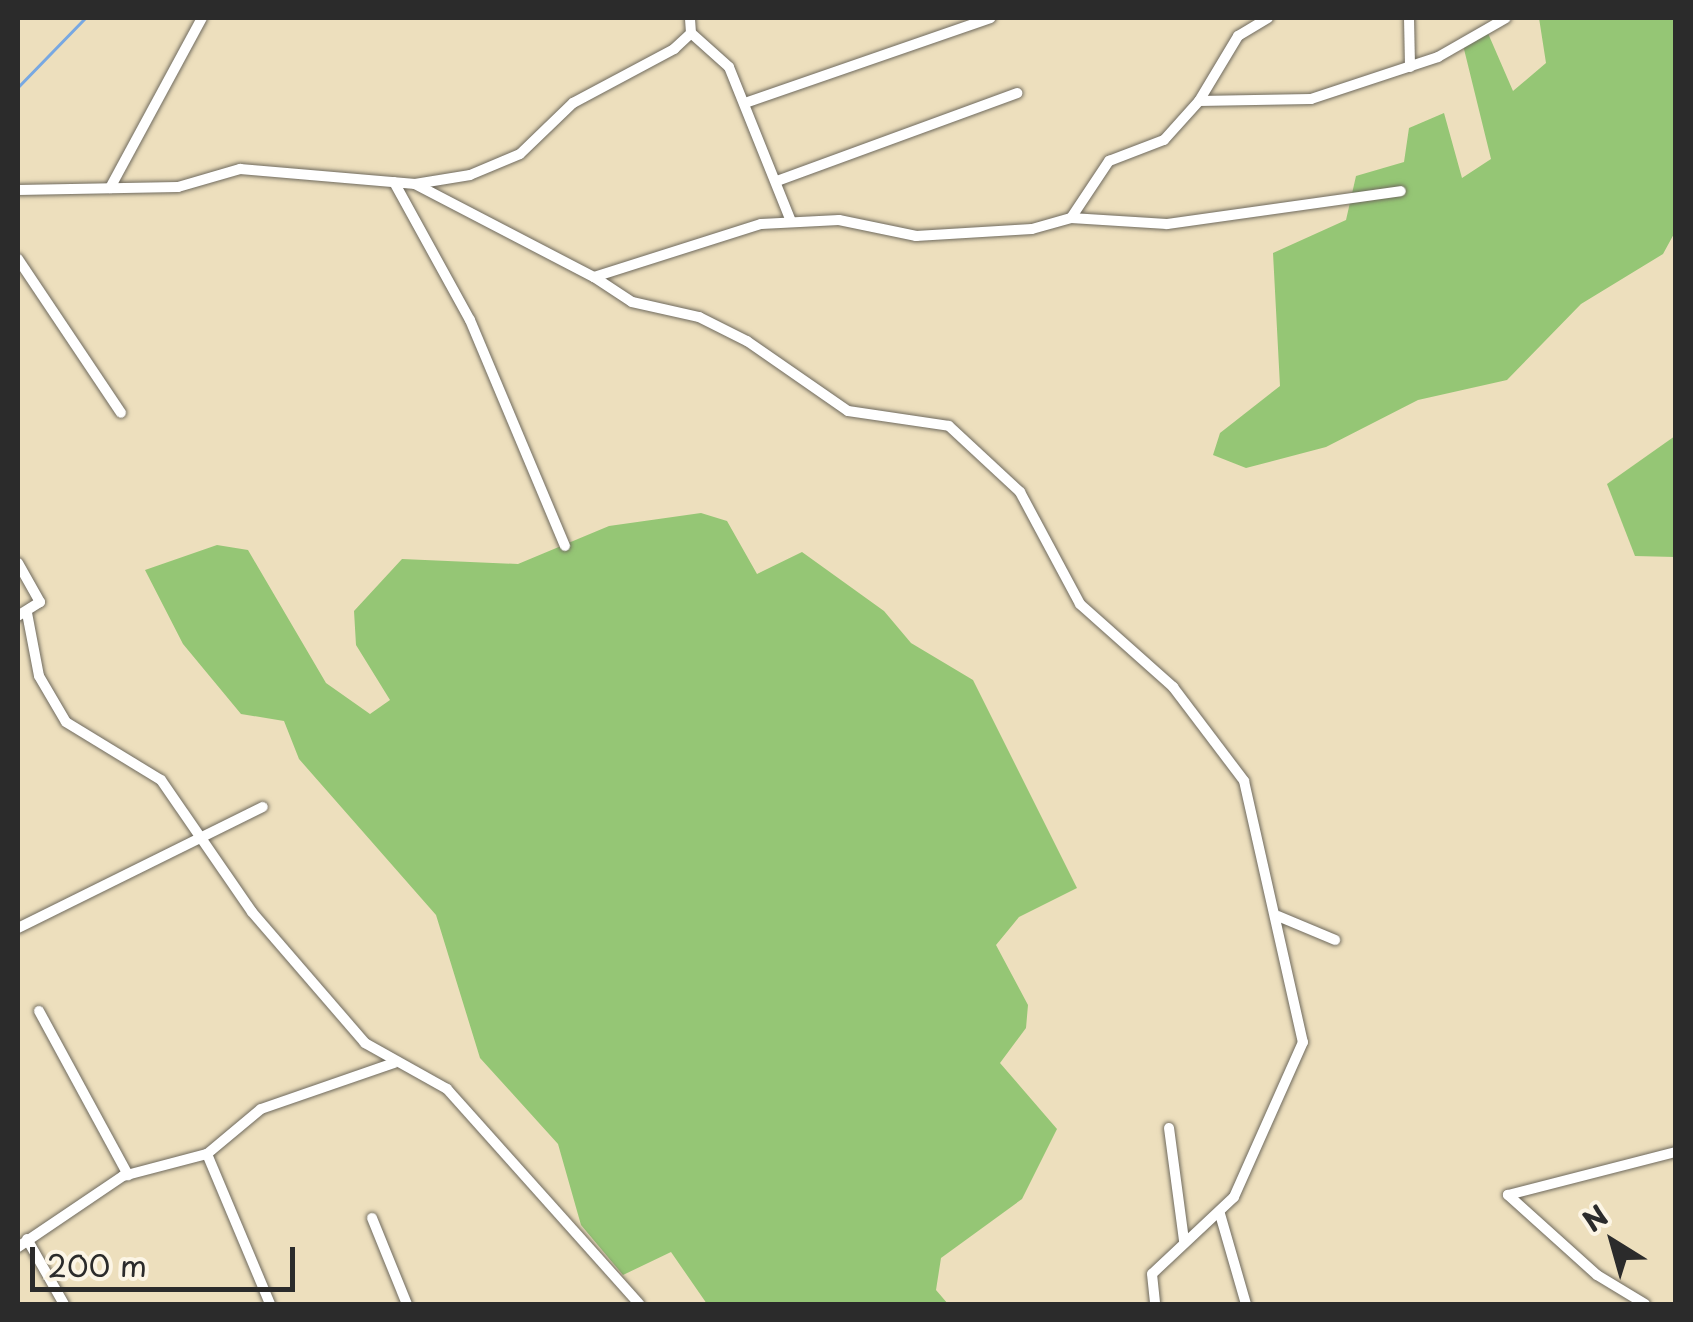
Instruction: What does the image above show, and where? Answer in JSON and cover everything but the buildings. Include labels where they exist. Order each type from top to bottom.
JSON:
[{"type":"street","points":[[110,188],[202,18]]},
{"type":"street","points":[[745,103],[991,18]]},
{"type":"street","points":[[1071,218],[1108,162],[1164,140],[1200,102],[1238,36],[1268,18]]},
{"type":"street","points":[[1409,18],[1410,68]]},
{"type":"street","points":[[1200,102],[1311,100],[1410,68],[1506,18]]},
{"type":"street","points":[[414,184],[520,154],[573,104],[685,23],[729,67],[792,221]]},
{"type":"street","points":[[777,180],[1016,94]]},
{"type":"street","points":[[18,190],[178,187],[240,169],[414,184],[594,276],[632,302],[699,317],[748,342],[848,411],[949,426],[1020,492],[1080,604],[1173,687],[1234,765],[1278,916],[1303,1042],[1220,1214],[1184,1241],[1152,1274],[1155,1304]]},
{"type":"street","points":[[394,182],[470,320],[565,546]]},
{"type":"street","points":[[594,276],[691,242],[792,221],[916,236],[1071,218],[1166,224],[1401,190]]},
{"type":"street","points":[[18,259],[121,413]]},
{"type":"street","points":[[18,562],[40,602],[22,614],[40,676],[66,722],[161,780],[276,943],[394,1063],[447,1089],[639,1304]]},
{"type":"street","points":[[18,928],[264,807]]},
{"type":"street","points":[[1278,916],[1335,940]]},
{"type":"street","points":[[39,1011],[128,1174]]},
{"type":"street","points":[[64,1304],[22,1243],[128,1174],[207,1154],[261,1109],[394,1063]]},
{"type":"street","points":[[1168,1128],[1184,1241]]},
{"type":"street","points":[[1645,1303],[1597,1275],[1508,1194],[1676,1152]]},
{"type":"street","points":[[207,1154],[270,1304]]},
{"type":"street","points":[[1220,1214],[1246,1304]]},
{"type":"street","points":[[372,1218],[407,1304]]},
{"type":"green space","points":[[1539,18],[1675,18],[1675,232],[1663,254],[1581,304],[1507,380],[1418,400],[1326,447],[1246,468],[1213,455],[1220,433],[1280,386],[1273,253],[1346,220],[1356,176],[1404,162],[1409,128],[1444,113],[1462,178],[1491,159],[1463,45],[1487,31],[1513,91],[1546,63]]},
{"type":"green space","points":[[1675,436],[1675,557],[1635,556],[1607,484]]},
{"type":"green space","points":[[701,513],[727,521],[757,574],[802,552],[884,611],[911,643],[973,680],[1077,888],[1019,917],[996,945],[1028,1005],[1026,1028],[1000,1063],[1057,1129],[1022,1199],[941,1258],[936,1290],[948,1304],[707,1304],[671,1252],[623,1275],[581,1225],[558,1144],[480,1058],[436,915],[299,759],[284,721],[241,714],[183,644],[145,570],[217,545],[248,550],[326,683],[370,714],[390,700],[356,645],[354,611],[402,559],[518,564],[609,526]]},
{"type":"waterway","points":[[18,87],[85,18]]}]
